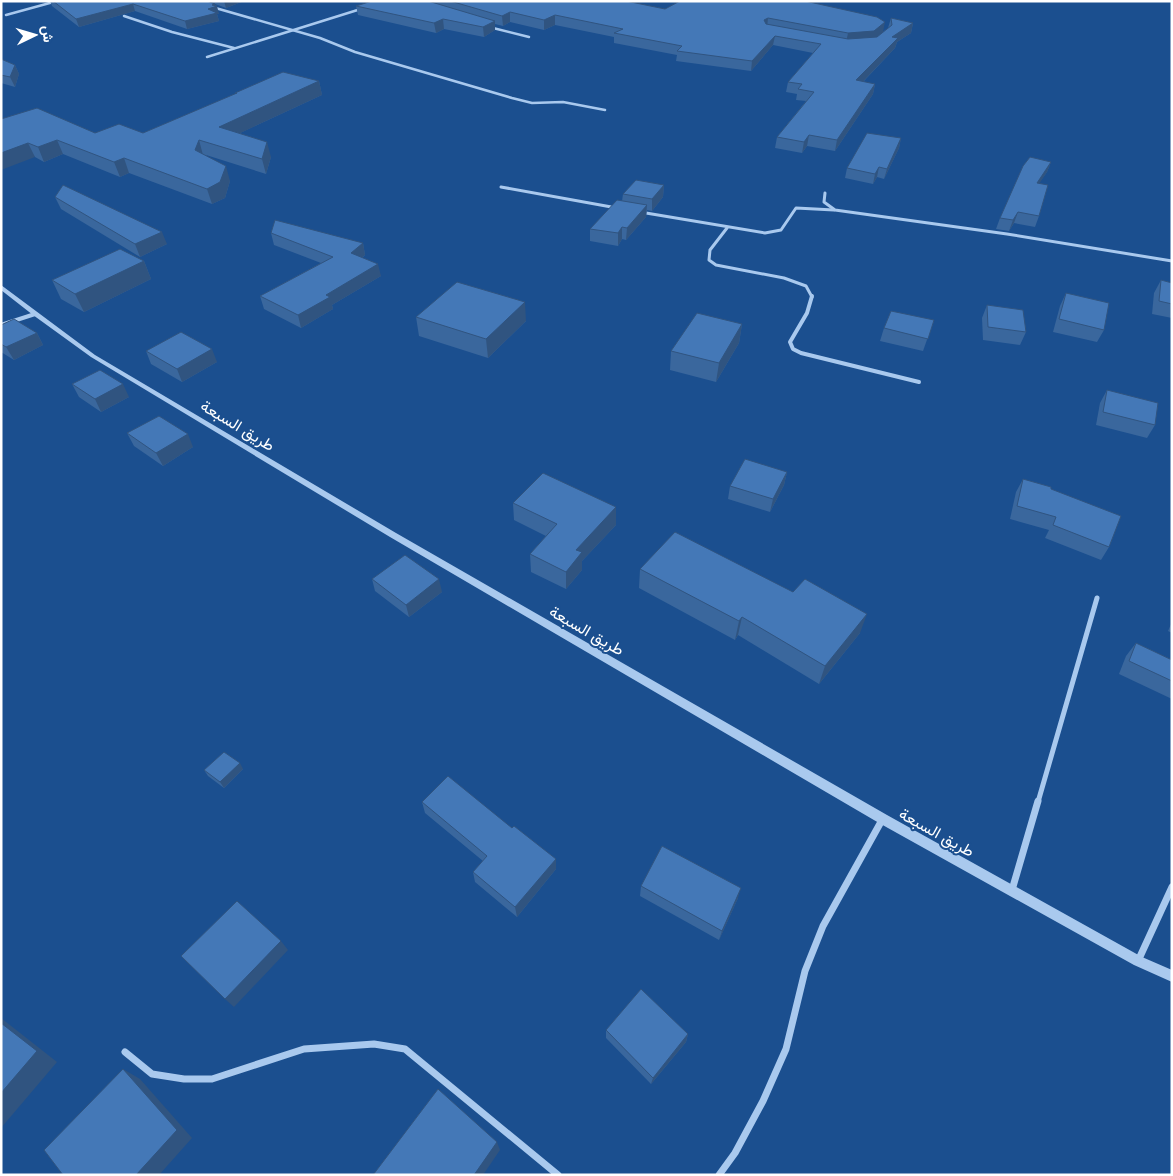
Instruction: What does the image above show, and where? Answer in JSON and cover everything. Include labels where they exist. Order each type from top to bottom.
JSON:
[{"type":"street","points":[[6,15],[57,1]]},
{"type":"street","points":[[211,6],[292,29],[403,67],[532,104],[563,102],[604,110]]},
{"type":"street","points":[[207,57],[367,7]]},
{"type":"street","points":[[124,16],[172,32],[234,48]]},
{"type":"street","points":[[486,26],[529,37]]},
{"type":"street","points":[[501,186],[619,208]]},
{"type":"street","points":[[825,193],[824,202],[835,210]]},
{"type":"street","points":[[639,212],[727,228],[773,234],[782,231],[796,208],[835,210],[1007,234],[1172,261]]},
{"type":"street","points":[[727,228],[710,250],[709,260],[716,265],[784,278],[806,286],[812,295],[807,313],[790,342],[793,349],[801,353],[919,382]]},
{"type":"street","name":"طريق السبعة","points":[[1,287],[93,356],[360,515],[883,819],[1138,961],[1172,976]]},
{"type":"street","points":[[1,325],[35,314]]},
{"type":"street","points":[[1012,891],[1097,598]]},
{"type":"street","points":[[719,1175],[735,1153],[763,1101],[786,1049],[805,970],[823,926],[883,819]]},
{"type":"street","points":[[1138,961],[1172,887]]},
{"type":"street","points":[[125,1052],[152,1074],[184,1079],[212,1079],[304,1049],[374,1044],[405,1049],[558,1175]]},
{"type":"building","points":[[53,1],[207,1],[217,6],[208,9],[217,13],[185,21],[133,4],[76,19]]},
{"type":"building","points":[[372,1],[428,1],[495,21],[483,27],[443,19],[434,23],[356,6]]},
{"type":"building","points":[[450,1],[626,1],[665,9],[680,1],[805,1],[877,17],[885,22],[874,31],[848,33],[768,18],[764,20],[766,24],[848,39],[877,37],[892,25],[891,18],[913,23],[892,37],[898,38],[856,80],[875,84],[837,140],[809,135],[804,142],[777,137],[814,92],[798,89],[802,84],[788,82],[821,44],[775,36],[752,61],[677,51],[682,46],[614,33],[623,29],[555,15],[544,20],[510,12],[502,16]]},
{"type":"building","points":[[1,59],[15,65],[10,77],[1,75]]},
{"type":"building","points":[[283,72],[319,81],[219,127],[267,142],[262,159],[199,140],[195,150],[226,166],[220,182],[207,189],[124,158],[114,162],[57,140],[38,147],[28,143],[1,153],[1,119],[37,108],[95,133],[119,124],[143,133]]},
{"type":"building","points":[[867,133],[901,138],[887,169],[879,167],[875,174],[847,168]]},
{"type":"building","points":[[1030,157],[1051,162],[1037,183],[1048,185],[1039,216],[1018,212],[1013,220],[1000,218],[1023,166]]},
{"type":"building","points":[[636,180],[664,185],[652,199],[623,194]]},
{"type":"building","points":[[63,185],[162,232],[135,244],[55,197]]},
{"type":"building","points":[[617,200],[647,205],[627,228],[622,227],[618,233],[590,229]]},
{"type":"building","points":[[275,220],[363,243],[351,253],[378,264],[326,295],[330,297],[298,315],[260,296],[333,257],[271,233]]},
{"type":"building","points":[[120,249],[144,261],[75,294],[52,280]]},
{"type":"building","points":[[1161,280],[1172,283],[1172,304],[1159,301]]},
{"type":"building","points":[[457,282],[525,302],[486,339],[416,317]]},
{"type":"building","points":[[1066,293],[1109,303],[1104,330],[1059,319]]},
{"type":"building","points":[[987,305],[1023,310],[1026,332],[988,327]]},
{"type":"building","points":[[891,311],[934,320],[928,339],[884,328]]},
{"type":"building","points":[[697,313],[742,324],[719,363],[671,351]]},
{"type":"building","points":[[14,319],[37,333],[6,347],[1,344],[1,325]]},
{"type":"building","points":[[181,332],[212,349],[177,369],[146,351]]},
{"type":"building","points":[[100,370],[123,384],[95,399],[72,384]]},
{"type":"building","points":[[1107,390],[1158,403],[1155,425],[1103,412]]},
{"type":"building","points":[[159,416],[188,434],[156,453],[127,433]]},
{"type":"building","points":[[745,459],[787,472],[773,499],[730,486]]},
{"type":"building","points":[[543,473],[616,507],[576,550],[582,552],[566,572],[530,554],[557,524],[513,503]]},
{"type":"building","points":[[1023,479],[1051,487],[1051,489],[1121,516],[1109,547],[1053,525],[1056,517],[1017,506]]},
{"type":"building","points":[[675,532],[793,592],[805,579],[867,614],[825,666],[742,617],[739,621],[640,569]]},
{"type":"building","points":[[405,555],[439,579],[406,605],[372,579]]},
{"type":"building","points":[[1136,643],[1172,660],[1172,681],[1129,661]]},
{"type":"building","points":[[224,752],[240,763],[220,782],[204,770]]},
{"type":"building","points":[[448,776],[512,828],[514,826],[556,859],[515,907],[473,872],[487,856],[422,802]]},
{"type":"building","points":[[662,846],[741,888],[722,931],[641,886]]},
{"type":"building","points":[[237,901],[281,941],[225,999],[181,956]]},
{"type":"building","points":[[641,989],[688,1034],[653,1078],[606,1030]]},
{"type":"building","points":[[1,1023],[37,1051],[1,1093]]},
{"type":"building","points":[[123,1069],[177,1130],[136,1175],[63,1175],[44,1150]]},
{"type":"building","points":[[438,1089],[497,1142],[474,1175],[373,1175]]}]
